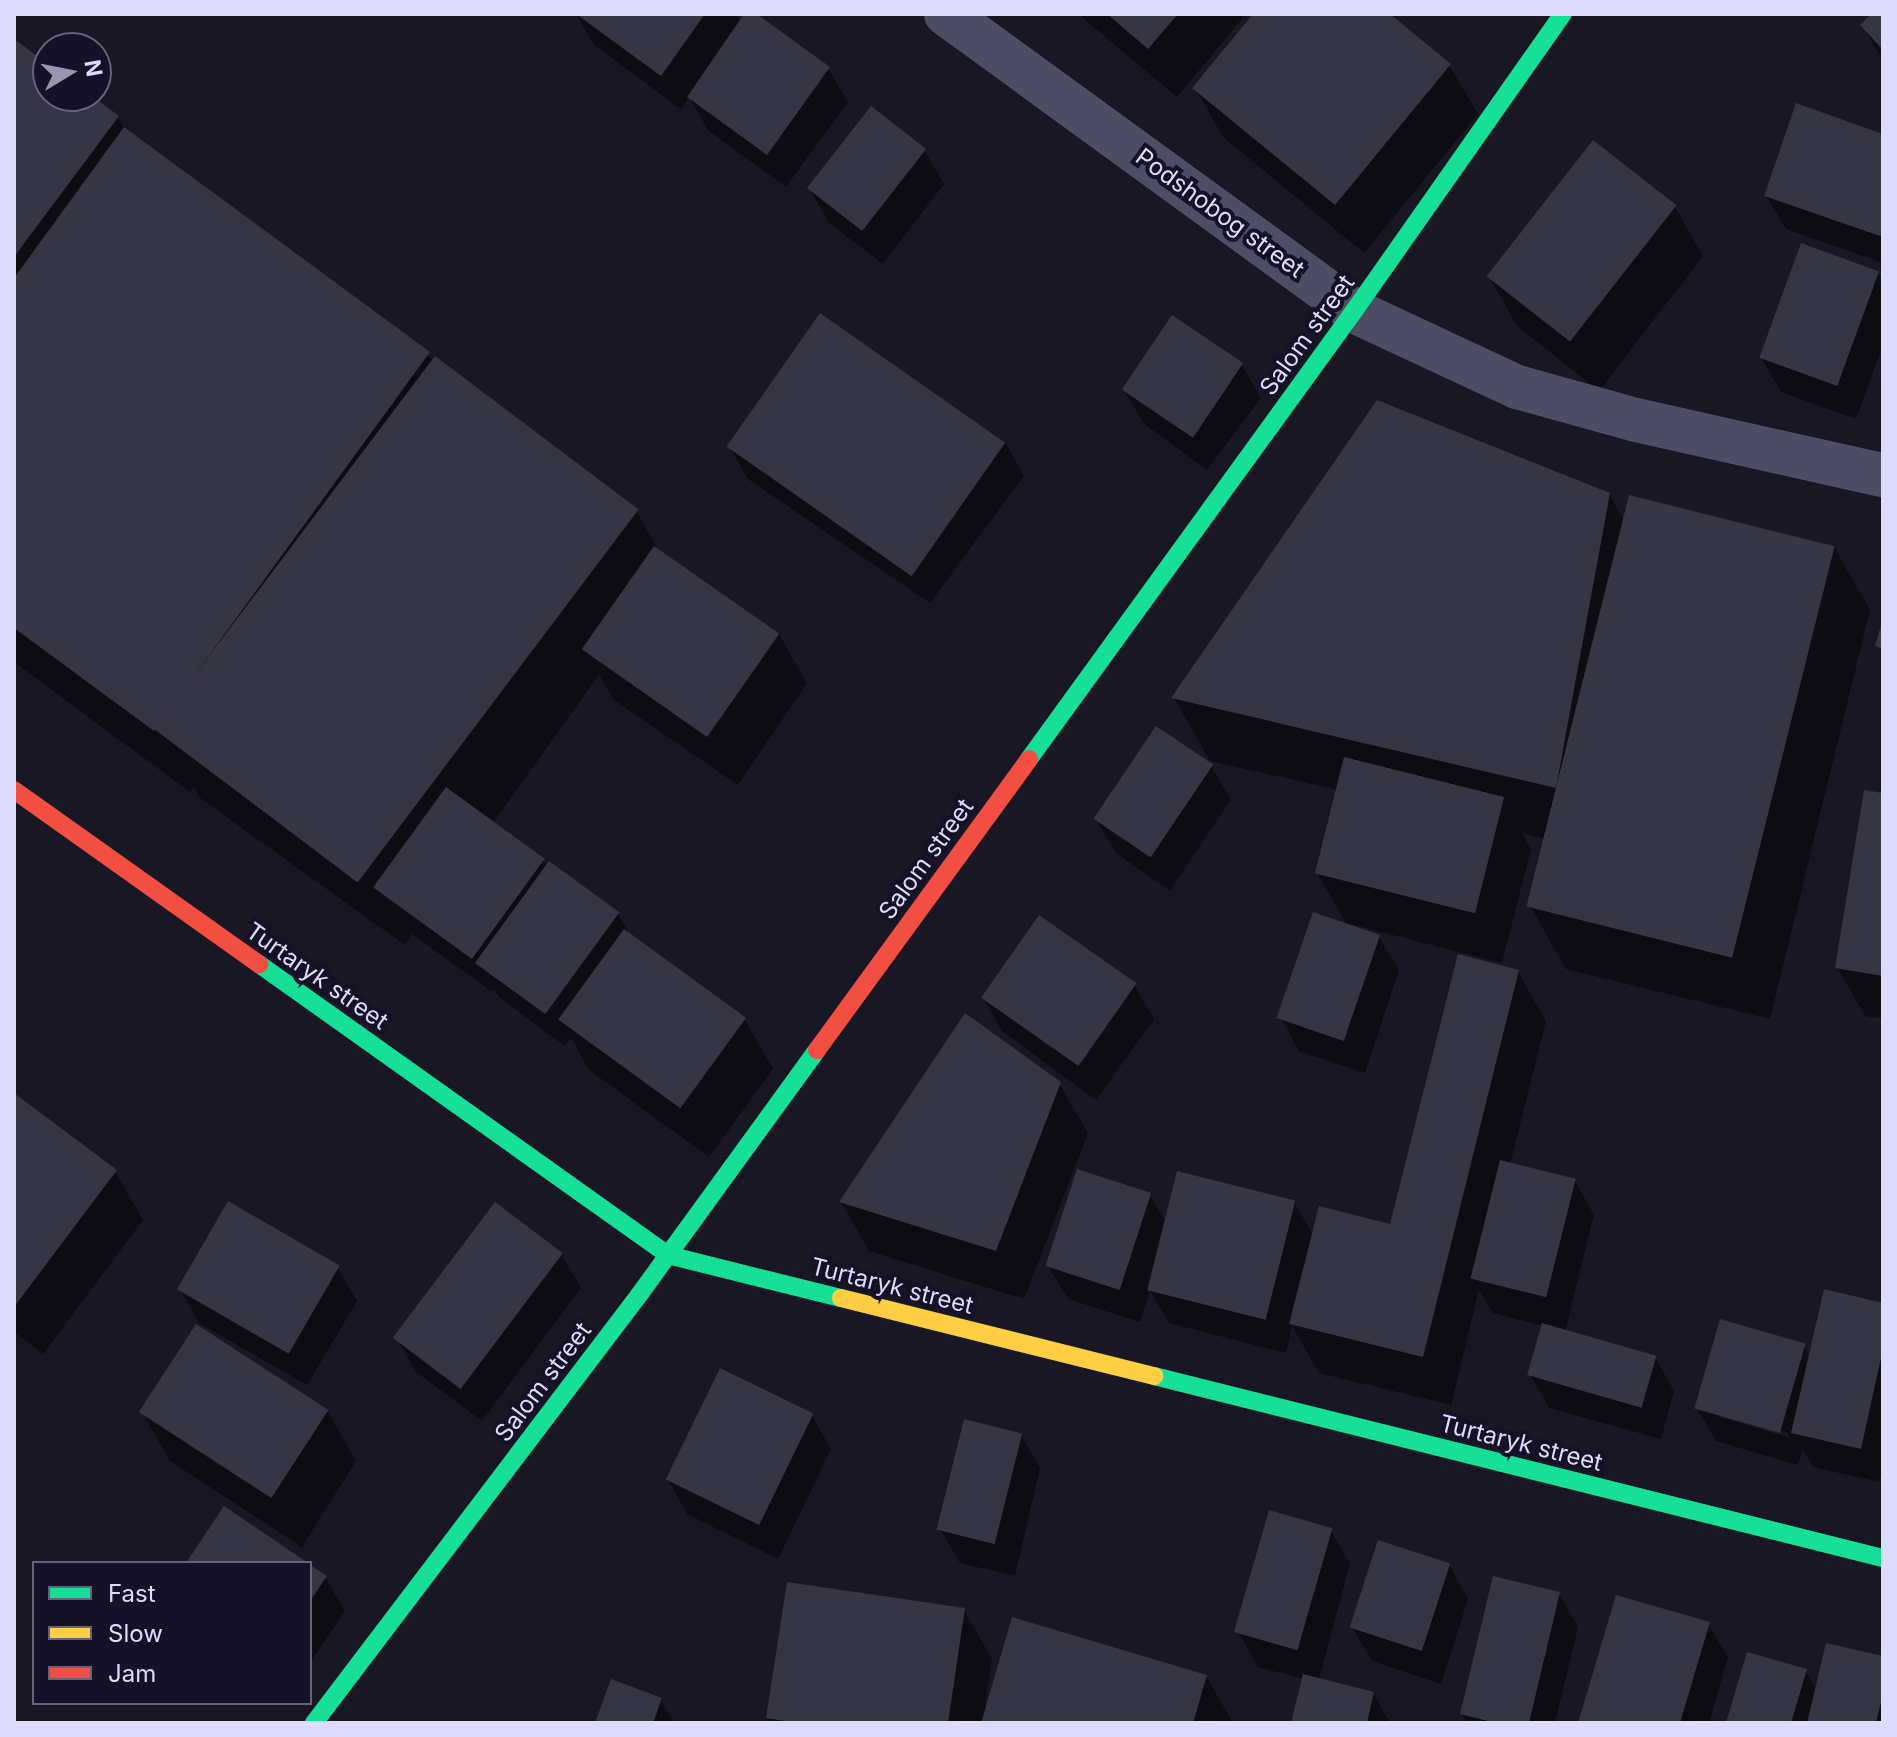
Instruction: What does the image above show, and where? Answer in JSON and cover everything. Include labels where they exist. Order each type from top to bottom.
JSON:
[{"type":"street","name":"Podshobog street","points":[[946,14],[1354,311],[1517,387],[1636,420],[1883,475]]},
{"type":"street","name":"Salom street","points":[[314,1723],[668,1255],[1354,311],[1563,14]]},
{"type":"street","name":"Turtaryk street","points":[[14,790],[668,1255],[1883,1558]]},
{"type":"building","points":[[576,14],[705,14],[661,76]]},
{"type":"building","points":[[744,14],[757,14],[830,67],[767,155],[687,97]]},
{"type":"building","points":[[1107,14],[1178,14],[1148,49]]},
{"type":"building","points":[[1253,14],[1390,14],[1451,64],[1335,205],[1192,88]]},
{"type":"building","points":[[1871,14],[1883,14],[1883,50],[1860,25]]},
{"type":"building","points":[[14,39],[32,52],[32,112],[112,111],[119,116],[14,257]]},
{"type":"building","points":[[1796,103],[1883,134],[1883,237],[1764,196]]},
{"type":"building","points":[[871,106],[926,149],[862,231],[807,188]]},
{"type":"building","points":[[124,127],[430,352],[154,731],[14,628],[14,278]]},
{"type":"building","points":[[1593,140],[1677,205],[1570,342],[1486,276]]},
{"type":"building","points":[[1801,243],[1879,271],[1837,386],[1759,358]]},
{"type":"building","points":[[820,313],[1005,443],[912,576],[727,447]]},
{"type":"building","points":[[1172,315],[1243,363],[1193,438],[1122,390]]},
{"type":"building","points":[[435,356],[639,509],[358,882],[154,729]]},
{"type":"building","points":[[1377,400],[1610,493],[1556,788],[1171,698]]},
{"type":"building","points":[[1629,495],[1835,546],[1732,958],[1526,906]]},
{"type":"building","points":[[654,546],[779,634],[707,737],[582,649]]},
{"type":"building","points":[[1883,622],[1883,649],[1875,646]]},
{"type":"building","points":[[1156,726],[1213,765],[1151,857],[1093,819]]},
{"type":"building","points":[[1344,757],[1504,797],[1475,913],[1315,873]]},
{"type":"building","points":[[446,787],[545,859],[472,959],[373,887]]},
{"type":"building","points":[[1864,790],[1883,793],[1883,976],[1835,968]]},
{"type":"building","points":[[549,861],[619,912],[545,1014],[475,963]]},
{"type":"building","points":[[1313,912],[1380,935],[1344,1041],[1277,1018]]},
{"type":"building","points":[[1039,915],[1136,983],[1079,1066],[981,998]]},
{"type":"building","points":[[624,929],[746,1018],[680,1108],[558,1020]]},
{"type":"building","points":[[1458,954],[1519,970],[1423,1357],[1289,1324],[1319,1206],[1390,1224]]},
{"type":"building","points":[[965,1013],[1061,1082],[996,1251],[839,1202]]},
{"type":"building","points":[[14,1093],[117,1170],[14,1307]]},
{"type":"building","points":[[1500,1160],[1576,1179],[1546,1297],[1470,1278]]},
{"type":"building","points":[[1077,1169],[1151,1193],[1120,1290],[1045,1266]]},
{"type":"building","points":[[1177,1171],[1295,1201],[1266,1320],[1147,1290]]},
{"type":"building","points":[[228,1201],[340,1266],[289,1354],[177,1289]]},
{"type":"building","points":[[495,1202],[563,1253],[461,1389],[393,1338]]},
{"type":"building","points":[[1824,1289],[1883,1303],[1883,1349],[1861,1449],[1791,1433]]},
{"type":"building","points":[[1720,1319],[1806,1344],[1780,1433],[1694,1408]]},
{"type":"building","points":[[1542,1323],[1656,1356],[1642,1408],[1527,1375]]},
{"type":"building","points":[[196,1324],[329,1410],[271,1498],[139,1412]]},
{"type":"building","points":[[720,1368],[813,1414],[759,1525],[666,1479]]},
{"type":"building","points":[[964,1419],[1022,1434],[995,1544],[936,1530]]},
{"type":"building","points":[[224,1506],[305,1561],[187,1561]]},
{"type":"building","points":[[1269,1510],[1332,1528],[1297,1650],[1234,1632]]},
{"type":"building","points":[[1378,1540],[1450,1563],[1422,1651],[1350,1627]]},
{"type":"building","points":[[312,1566],[327,1576],[312,1598]]},
{"type":"building","points":[[1493,1576],[1560,1592],[1529,1723],[1496,1723],[1460,1714]]},
{"type":"building","points":[[787,1582],[965,1608],[948,1723],[797,1723],[766,1718]]},
{"type":"building","points":[[1616,1595],[1710,1622],[1680,1723],[1578,1723]]},
{"type":"building","points":[[1012,1617],[1207,1675],[1193,1723],[981,1723]]},
{"type":"building","points":[[1826,1643],[1883,1656],[1883,1694],[1876,1723],[1807,1723]]},
{"type":"building","points":[[1747,1652],[1807,1669],[1791,1723],[1726,1723]]},
{"type":"building","points":[[1303,1674],[1374,1692],[1367,1723],[1291,1723]]},
{"type":"building","points":[[611,1679],[662,1698],[653,1723],[595,1723]]},
{"type":"traffic: fast","points":[[1029,759],[1354,311],[1563,14]]},
{"type":"traffic: fast","points":[[259,964],[668,1255],[841,1298]]},
{"type":"traffic: fast","points":[[314,1723],[639,1295],[817,1050]]},
{"type":"traffic: fast","points":[[1154,1376],[1883,1558]]},
{"type":"traffic: slow","points":[[841,1298],[1154,1376]]},
{"type":"traffic: jam","points":[[817,1050],[1029,759]]},
{"type":"traffic: jam","points":[[14,790],[259,964]]}]
